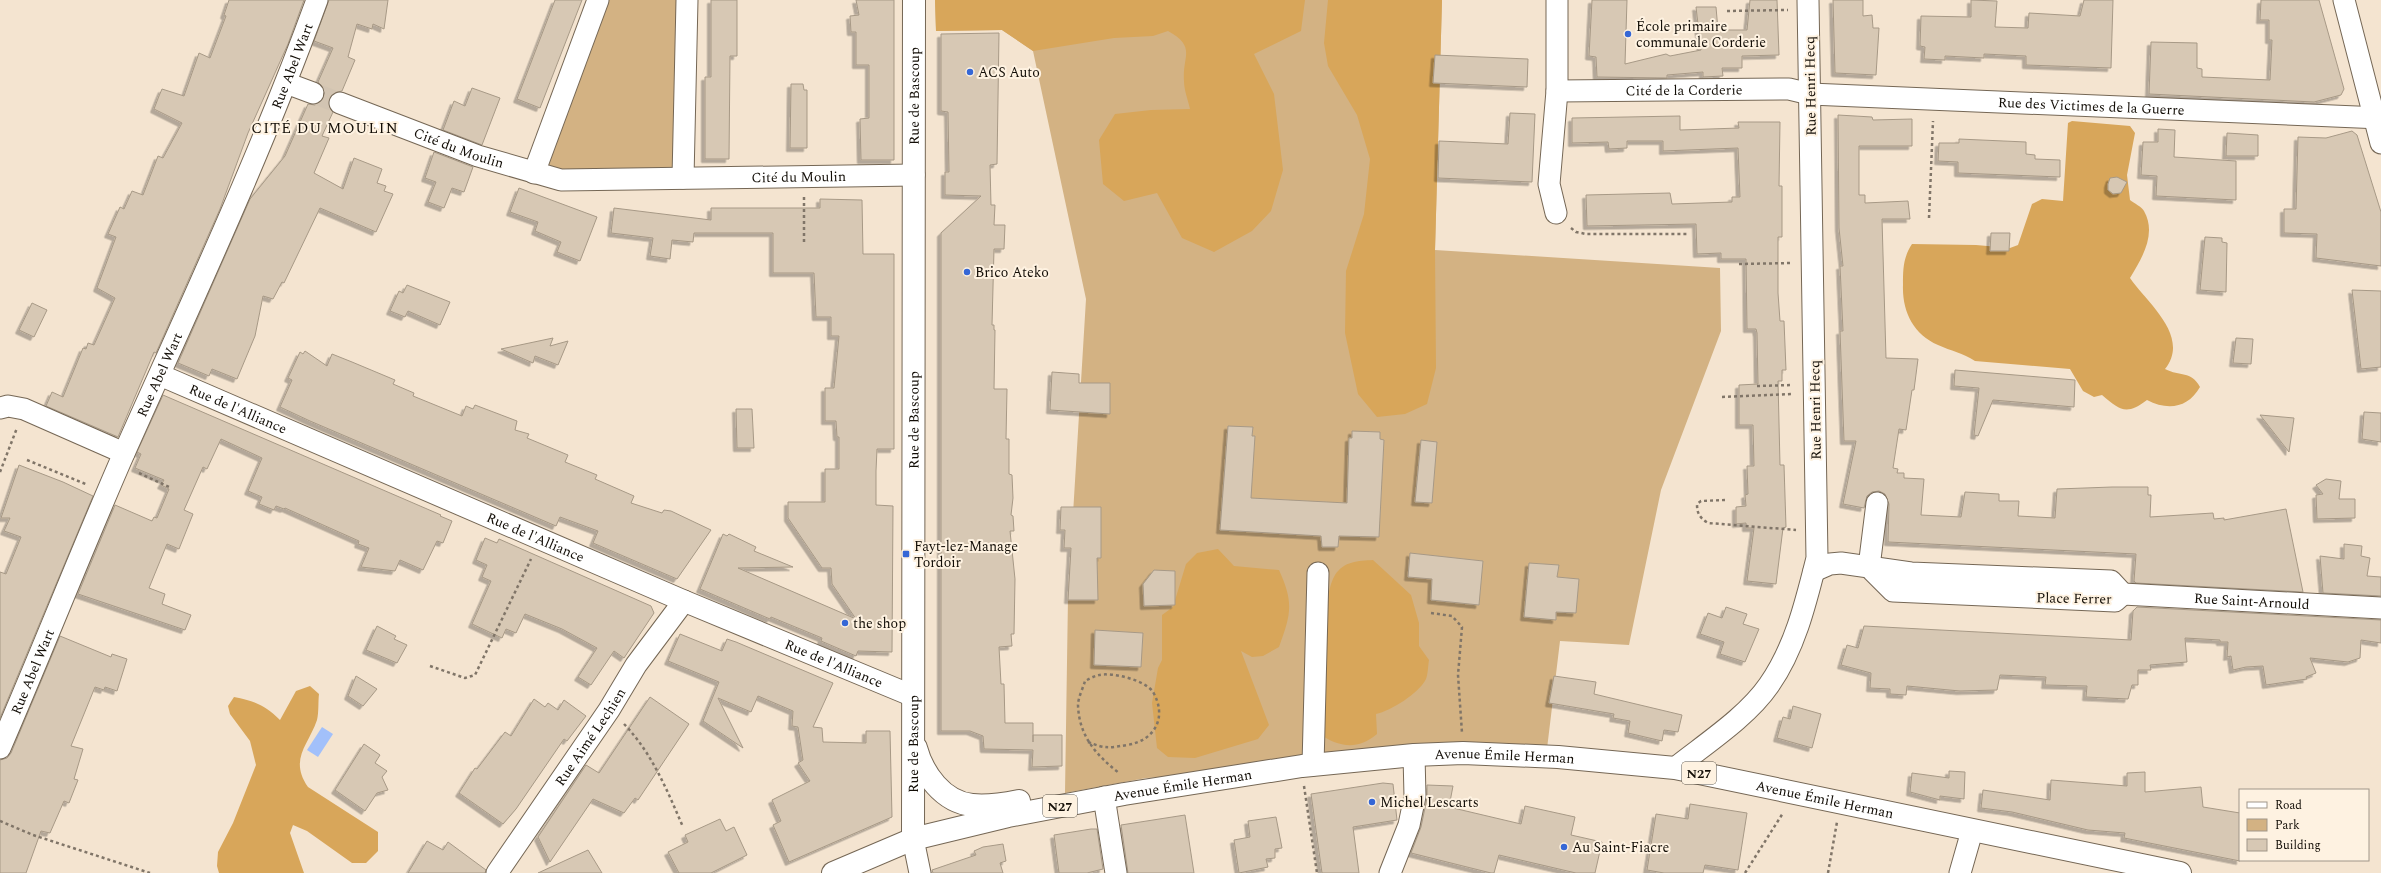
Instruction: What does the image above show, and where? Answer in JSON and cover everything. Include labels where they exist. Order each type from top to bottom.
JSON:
[{"type":"main road","name":"Rue de Bascoup","points":[[913,839],[914,0]]},
{"type":"main road","points":[[913,737],[919,756],[939,789],[953,800],[972,806],[1001,804],[1146,778],[1172,777],[1210,780]]},
{"type":"main road","name":"Avenue Émile Herman","points":[[833,873],[913,839],[1008,816],[1104,797],[1308,766],[1414,755],[1463,753],[1604,760],[1675,768],[1972,831],[2180,873]]},
{"type":"street","name":"Rue Abel Wart","points":[[0,748],[106,493],[160,375],[270,125],[317,0]]},
{"type":"street","points":[[534,173],[598,0]]},
{"type":"street","points":[[684,178],[687,0]]},
{"type":"street","points":[[1556,213],[1548,184],[1557,91],[1557,0]]},
{"type":"street","points":[[2344,0],[2377,117],[2381,143]]},
{"type":"street","name":"Rue Henri Hecq","points":[[1675,768],[1730,724],[1768,686],[1784,659],[1795,635],[1817,558],[1808,5]]},
{"type":"street","points":[[286,83],[313,93]]},
{"type":"street","name":"Cité de la Corderie","points":[[1557,91],[1789,89],[1810,94]]},
{"type":"street","name":"Rue des Victimes de la Guerre","points":[[1810,94],[2377,117]]},
{"type":"street","name":"Cité du Moulin","points":[[340,102],[478,156],[562,180],[914,175]]},
{"type":"street","name":"Rue de l'Alliance","points":[[160,375],[684,601],[913,696]]},
{"type":"street","points":[[0,408],[8,406],[24,409],[122,458]]},
{"type":"street","points":[[1814,571],[1830,564],[1841,563],[1869,567],[1877,503]]},
{"type":"street","points":[[1816,538],[1831,558],[1841,563]]},
{"type":"street","name":"Place Ferrer","points":[[1869,567],[1893,591],[2115,601],[2123,594]]},
{"type":"street","points":[[1308,766],[1318,573]]},
{"type":"street","name":"Rue Saint-Arnould","points":[[2123,594],[2381,608]]},
{"type":"street","name":"Rue Aimé Lechien","points":[[497,873],[609,710],[636,666],[684,601]]},
{"type":"street","points":[[1390,873],[1409,825],[1415,796],[1414,755]]},
{"type":"street","points":[[1104,797],[1116,873]]},
{"type":"street","points":[[1960,873],[1972,831]]},
{"type":"street","points":[[913,839],[920,873]]},
{"type":"path","points":[[1727,11],[1808,5]]},
{"type":"path","points":[[1929,218],[1935,99]]},
{"type":"path","points":[[804,176],[804,244]]},
{"type":"path","points":[[1556,213],[1576,232],[1586,234],[1689,234]]},
{"type":"path","points":[[1738,264],[1812,264]]},
{"type":"path","points":[[1757,386],[1814,389]]},
{"type":"path","points":[[1722,397],[1814,389]]},
{"type":"path","points":[[0,472],[24,409]]},
{"type":"path","points":[[122,458],[169,487]]},
{"type":"path","points":[[27,460],[106,493]]},
{"type":"path","points":[[1725,500],[1701,501],[1697,504],[1697,512],[1700,518],[1708,523],[1816,538]]},
{"type":"path","points":[[430,666],[464,678],[475,675],[539,538]]},
{"type":"path","points":[[1431,614],[1452,616],[1462,627],[1458,675],[1463,753]]},
{"type":"path","points":[[1088,742],[1106,749],[1137,744],[1155,732],[1160,715],[1152,691],[1138,682],[1120,676],[1100,675],[1085,681],[1078,704],[1084,734],[1088,742],[1096,754],[1126,779],[1146,778]]},
{"type":"path","points":[[609,710],[635,735],[654,764],[682,827]]},
{"type":"path","points":[[1308,766],[1317,873]]},
{"type":"path","points":[[1745,873],[1781,818],[1788,791]]},
{"type":"path","points":[[1828,873],[1840,803]]},
{"type":"path","points":[[0,821],[33,835],[150,873]]},
{"type":"green space","points":[[598,0],[687,0],[683,178],[534,173]]},
{"type":"green space","points":[[935,0],[1442,0],[1435,250],[1720,268],[1721,331],[1661,490],[1629,645],[1560,641],[1546,757],[1146,778],[1065,793],[1068,597],[1086,299],[1033,51],[1002,30],[936,31]]},
{"type":"shaded area","points":[[935,0],[1305,0],[1301,31],[1254,54],[1274,94],[1283,170],[1271,211],[1252,231],[1214,252],[1182,238],[1157,193],[1124,201],[1103,184],[1099,140],[1115,114],[1151,110],[1190,109],[1184,84],[1185,47],[1177,37],[1168,31],[1153,36],[1114,38],[1033,51],[1002,30],[936,31]]},
{"type":"shaded area","points":[[1328,0],[1442,0],[1435,250],[1436,368],[1427,404],[1405,414],[1377,417],[1358,394],[1345,333],[1346,271],[1364,214],[1370,159],[1357,115],[1328,66],[1324,43]]},
{"type":"shaded area","points":[[2072,121],[2130,126],[2135,133],[2127,175],[2130,200],[2144,211],[2148,220],[2149,228],[2143,254],[2130,278],[2164,320],[2170,332],[2173,344],[2172,357],[2165,369],[2193,378],[2200,387],[2190,399],[2177,406],[2162,406],[2147,400],[2134,408],[2123,409],[2102,395],[2094,397],[2083,391],[2070,369],[1975,361],[1929,340],[1916,328],[1907,313],[1903,295],[1903,269],[1905,259],[1912,244],[1976,245],[2010,248],[2018,245],[2032,204],[2042,199],[2063,201],[2068,123]]},
{"type":"shaded area","points":[[1218,549],[1234,566],[1279,570],[1287,591],[1289,600],[1288,617],[1279,647],[1263,656],[1252,657],[1241,651],[1269,725],[1258,739],[1195,758],[1168,757],[1157,748],[1152,703],[1158,668],[1162,660],[1162,615],[1173,607],[1186,564],[1197,553]]},
{"type":"shaded area","points":[[1373,560],[1411,595],[1419,623],[1419,646],[1429,660],[1428,672],[1426,679],[1422,684],[1404,701],[1376,714],[1377,734],[1362,743],[1355,745],[1340,744],[1325,738],[1318,733],[1325,663],[1327,605],[1331,584],[1339,570],[1347,564]]},
{"type":"shaded area","points":[[310,686],[319,694],[318,714],[317,720],[305,745],[300,760],[300,768],[303,777],[308,787],[378,832],[378,851],[366,863],[352,863],[307,831],[293,825],[290,833],[304,873],[219,873],[217,866],[218,852],[233,823],[256,765],[250,741],[230,714],[228,706],[234,697],[248,700],[264,707],[280,720],[296,691]]},
{"type":"water","points":[[322,727],[333,734],[318,757],[307,750]]},
{"type":"building","points":[[229,0],[304,0],[288,44],[248,133],[220,209],[156,353],[154,352],[118,437],[46,406],[52,392],[63,397],[83,348],[86,349],[88,343],[94,345],[115,298],[97,288],[116,237],[108,234],[120,207],[124,209],[132,191],[143,195],[158,156],[163,158],[182,123],[154,109],[162,89],[184,96],[199,53],[210,58],[226,16],[224,15]]},
{"type":"building","points":[[329,0],[388,0],[384,29],[373,24],[372,29],[357,24],[348,57],[355,60],[342,91],[333,93],[329,99],[328,105],[333,112],[322,136],[329,138],[314,173],[343,189],[354,158],[382,169],[377,183],[386,186],[384,191],[393,194],[376,232],[320,208],[284,283],[282,282],[273,299],[263,296],[255,336],[237,379],[212,369],[209,376],[178,363],[250,199],[285,156],[308,104],[315,105],[324,98],[325,91],[318,82],[333,48],[314,41]]},
{"type":"building","points":[[555,0],[582,0],[540,108],[517,99]]},
{"type":"building","points":[[711,0],[737,0],[737,56],[730,56],[729,159],[705,159],[705,77],[711,77]]},
{"type":"building","points":[[856,0],[894,0],[894,160],[861,160],[860,119],[869,118],[869,65],[856,65],[856,32],[851,32],[850,16],[859,15]]},
{"type":"building","points":[[1592,0],[1627,0],[1625,64],[1666,54],[1670,56],[1701,50],[1696,7],[1716,7],[1718,30],[1747,30],[1750,0],[1777,0],[1779,55],[1742,56],[1742,68],[1722,68],[1723,76],[1703,77],[1703,72],[1667,75],[1667,78],[1597,77],[1596,57],[1589,56]]},
{"type":"building","points":[[1833,0],[1863,0],[1863,16],[1872,15],[1873,28],[1879,28],[1876,75],[1835,73]]},
{"type":"building","points":[[1971,0],[1997,1],[1995,27],[2028,28],[2029,13],[2080,16],[2084,0],[2113,0],[2111,68],[2026,65],[2026,56],[1984,54],[1984,58],[1945,56],[1945,60],[1924,59],[1925,47],[1920,46],[1921,16],[1971,17]]},
{"type":"building","points":[[2261,0],[2319,0],[2344,89],[2341,95],[2314,102],[2149,94],[2151,42],[2197,43],[2197,68],[2202,69],[2202,77],[2270,80],[2272,40],[2269,40],[2269,20],[2260,20]]},
{"type":"building","points":[[999,33],[997,164],[990,165],[991,205],[995,205],[994,225],[1005,225],[1004,249],[994,249],[992,325],[994,325],[995,330],[994,389],[1007,389],[1006,439],[1009,439],[1009,474],[1012,475],[1013,498],[1011,515],[1013,516],[1014,531],[1010,531],[1015,579],[1014,634],[1011,634],[1012,646],[999,647],[1001,684],[1004,684],[1005,723],[1033,723],[1033,735],[1062,735],[1062,766],[1032,767],[1033,750],[984,749],[983,736],[970,731],[941,731],[941,233],[981,196],[945,195],[945,172],[949,172],[948,112],[941,111],[941,34]]},
{"type":"building","points":[[1435,55],[1528,59],[1527,87],[1433,83]]},
{"type":"building","points":[[791,84],[803,84],[804,90],[807,90],[807,148],[790,148]]},
{"type":"building","points":[[472,88],[500,98],[482,145],[443,130],[454,101],[465,106]]},
{"type":"building","points":[[1510,113],[1535,114],[1532,182],[1438,178],[1439,141],[1508,144]]},
{"type":"building","points":[[1838,115],[1872,117],[1873,120],[1912,119],[1912,146],[1859,146],[1859,195],[1865,195],[1865,203],[1908,201],[1910,219],[1882,219],[1886,358],[1918,359],[1914,390],[1912,390],[1906,430],[1899,429],[1893,468],[1898,469],[1897,473],[1904,473],[1904,478],[1924,479],[1921,515],[1961,517],[1965,492],[1999,494],[1999,501],[2019,501],[2018,516],[2055,518],[2057,489],[2112,487],[2148,487],[2148,495],[2151,495],[2150,517],[2213,513],[2214,519],[2224,518],[2224,520],[2286,509],[2303,592],[2136,583],[2134,581],[2136,554],[1888,542],[1889,504],[1885,494],[1879,491],[1872,492],[1867,496],[1864,508],[1843,504],[1856,441],[1844,441],[1840,331],[1843,331],[1840,266],[1843,266],[1839,228]]},
{"type":"building","points":[[1680,116],[1680,130],[1739,128],[1738,122],[1780,122],[1779,186],[1782,186],[1782,237],[1778,237],[1778,293],[1780,321],[1784,321],[1786,370],[1782,370],[1782,381],[1778,381],[1780,465],[1784,465],[1786,527],[1783,528],[1776,584],[1747,581],[1754,528],[1746,528],[1746,523],[1736,524],[1736,507],[1746,506],[1745,495],[1748,494],[1747,466],[1754,466],[1753,425],[1739,425],[1739,385],[1758,384],[1757,333],[1756,329],[1747,329],[1746,259],[1721,259],[1721,253],[1697,254],[1696,224],[1587,226],[1586,195],[1670,193],[1672,204],[1732,202],[1732,197],[1740,197],[1738,148],[1663,151],[1663,141],[1627,141],[1627,148],[1609,149],[1608,142],[1572,143],[1572,118]]},
{"type":"building","points":[[2158,129],[2175,130],[2174,157],[2236,161],[2236,200],[2156,196],[2157,176],[2141,175],[2143,142],[2158,142]]},
{"type":"building","points":[[2352,131],[2357,135],[2381,212],[2381,266],[2316,258],[2317,234],[2284,233],[2284,209],[2296,209],[2298,137],[2326,138]]},
{"type":"building","points":[[2227,133],[2258,135],[2258,156],[2226,156]]},
{"type":"building","points":[[1959,139],[2026,142],[2026,154],[2035,155],[2035,159],[2060,160],[2060,177],[1958,173],[1958,162],[1938,161],[1939,143],[1959,143]]},
{"type":"building","points":[[434,152],[473,167],[464,192],[452,188],[444,208],[428,202],[436,182],[425,178]]},
{"type":"building","points":[[2117,177],[2127,182],[2121,193],[2113,194],[2108,190],[2108,184],[2110,178]]},
{"type":"building","points":[[519,188],[597,217],[580,261],[557,252],[561,242],[535,231],[538,222],[510,212]]},
{"type":"building","points":[[820,199],[862,200],[863,254],[894,254],[894,449],[877,449],[876,471],[876,505],[893,506],[892,652],[858,651],[856,656],[821,641],[822,638],[771,617],[770,619],[700,589],[723,534],[727,536],[729,534],[756,547],[754,551],[793,567],[738,568],[856,619],[832,584],[831,568],[822,568],[788,518],[788,502],[825,502],[825,469],[839,469],[839,437],[837,437],[836,421],[825,421],[825,388],[834,388],[839,336],[831,336],[831,317],[816,317],[814,273],[773,273],[773,233],[694,233],[693,242],[672,240],[670,259],[650,256],[653,238],[611,233],[614,208],[711,220],[711,208],[820,208]]},
{"type":"building","points":[[1991,233],[2010,233],[2009,251],[1990,251]]},
{"type":"building","points":[[2205,237],[2222,238],[2222,242],[2227,243],[2226,292],[2200,290]]},
{"type":"building","points":[[407,285],[450,302],[440,325],[408,311],[405,317],[390,311],[399,291],[403,293]]},
{"type":"building","points":[[2352,290],[2381,291],[2381,367],[2361,369]]},
{"type":"building","points":[[32,303],[47,310],[34,337],[19,330]]},
{"type":"building","points":[[553,338],[550,346],[568,341],[558,365],[535,356],[533,363],[501,349]]},
{"type":"building","points":[[2236,338],[2253,339],[2251,364],[2233,363]]},
{"type":"building","points":[[305,351],[327,366],[332,354],[352,362],[395,380],[393,384],[414,393],[413,396],[462,416],[466,406],[473,409],[475,405],[517,421],[515,430],[529,434],[527,438],[568,455],[565,462],[597,475],[595,479],[634,496],[631,503],[662,513],[664,510],[671,511],[711,530],[677,579],[593,543],[598,531],[560,517],[556,526],[310,421],[280,407],[292,380],[288,378],[300,352],[303,354]]},
{"type":"building","points":[[1955,370],[2075,380],[2074,407],[1993,400],[1978,436],[1974,435],[1979,388],[1954,386]]},
{"type":"building","points":[[1052,372],[1079,374],[1079,383],[1110,383],[1110,414],[1050,410]]},
{"type":"building","points":[[163,395],[441,515],[440,516],[452,521],[443,543],[437,541],[423,570],[400,560],[395,571],[361,567],[369,548],[358,544],[359,541],[285,508],[276,506],[274,510],[259,504],[262,497],[248,491],[262,458],[221,439],[207,469],[203,467],[184,510],[193,514],[179,549],[167,544],[149,588],[165,594],[162,604],[191,615],[185,630],[78,594],[115,505],[152,521],[154,517],[157,518],[169,489],[161,485],[164,480],[135,468],[141,454],[137,452]]},
{"type":"building","points":[[736,409],[752,409],[754,448],[737,448]]},
{"type":"building","points":[[2364,412],[2381,413],[2381,442],[2362,439]]},
{"type":"building","points":[[2260,415],[2294,418],[2289,452]]},
{"type":"building","points":[[1228,426],[1253,427],[1252,436],[1255,436],[1251,498],[1347,503],[1349,438],[1352,438],[1352,431],[1380,432],[1380,439],[1384,440],[1379,537],[1339,536],[1338,547],[1322,547],[1321,536],[1220,530]]},
{"type":"building","points":[[1421,440],[1437,442],[1432,503],[1415,502]]},
{"type":"building","points":[[19,465],[63,482],[93,496],[0,718],[0,572],[6,574],[21,537],[4,531],[10,518],[1,518]]},
{"type":"building","points":[[2326,479],[2341,481],[2339,499],[2355,499],[2355,518],[2317,519],[2316,495],[2323,494],[2316,485]]},
{"type":"building","points":[[1061,507],[1101,507],[1101,558],[1097,558],[1098,600],[1068,600],[1071,548],[1064,548],[1065,530],[1060,530]]},
{"type":"building","points":[[485,538],[497,543],[499,539],[651,606],[654,613],[624,658],[614,651],[591,685],[578,677],[597,648],[562,629],[525,614],[516,633],[506,629],[502,638],[472,624],[491,581],[482,577],[487,565],[476,560]]},
{"type":"building","points":[[2344,544],[2362,546],[2361,556],[2370,558],[2367,576],[2381,577],[2381,596],[2323,593],[2320,556],[2344,559]]},
{"type":"building","points":[[1410,553],[1483,561],[1479,605],[1431,600],[1432,579],[1408,577]]},
{"type":"building","points":[[1529,563],[1559,565],[1557,577],[1579,579],[1576,613],[1556,612],[1556,620],[1524,617]]},
{"type":"building","points":[[1154,570],[1175,571],[1175,605],[1144,606],[1143,584]]},
{"type":"building","points":[[1726,607],[1747,614],[1743,624],[1759,629],[1745,662],[1720,654],[1724,642],[1700,634],[1708,613],[1722,618]]},
{"type":"building","points":[[2137,607],[2381,620],[2381,643],[2361,640],[2360,658],[2348,662],[2310,658],[2316,673],[2306,677],[2307,679],[2266,685],[2263,666],[2246,667],[2233,670],[2231,656],[2227,657],[2228,642],[2220,642],[2220,640],[2185,638],[2187,662],[2150,665],[2151,670],[2138,670],[2138,685],[2132,685],[2128,699],[2086,697],[2087,686],[2045,685],[2046,677],[2000,675],[1997,690],[1960,691],[1907,686],[1906,695],[1890,694],[1890,689],[1870,688],[1871,673],[1841,665],[1847,645],[1858,648],[1864,626],[2131,640],[2133,611]]},
{"type":"building","points":[[377,626],[396,636],[394,639],[407,645],[397,663],[366,650]]},
{"type":"building","points":[[1095,630],[1143,633],[1141,667],[1094,665]]},
{"type":"building","points":[[680,634],[722,651],[727,639],[833,683],[813,727],[822,728],[823,742],[866,743],[866,731],[890,731],[892,817],[789,862],[773,825],[781,821],[772,800],[810,781],[798,763],[803,760],[798,727],[792,726],[793,711],[758,696],[751,712],[718,698],[743,748],[703,721],[719,682],[668,661]]},
{"type":"building","points":[[60,636],[111,657],[112,654],[127,659],[117,691],[105,687],[104,690],[95,687],[71,746],[83,749],[74,779],[78,780],[69,803],[64,801],[50,833],[41,831],[26,873],[0,873],[0,760],[7,758],[11,753]]},
{"type":"building","points":[[356,676],[377,689],[363,706],[348,696]]},
{"type":"building","points":[[1554,676],[1596,682],[1594,694],[1682,715],[1678,732],[1664,730],[1662,741],[1628,733],[1630,721],[1613,718],[1614,714],[1549,703]]},
{"type":"building","points":[[650,697],[689,724],[638,800],[635,798],[624,813],[593,799],[550,862],[538,837],[586,765],[599,773]]},
{"type":"building","points":[[534,699],[545,707],[548,703],[558,710],[564,700],[586,716],[567,741],[564,739],[516,809],[503,824],[459,793],[475,768],[477,769],[505,732],[511,736]]},
{"type":"building","points":[[1793,706],[1821,714],[1812,748],[1777,738],[1783,717],[1790,719]]},
{"type":"building","points":[[364,744],[380,755],[375,763],[387,771],[382,777],[388,790],[377,793],[365,811],[335,790]]},
{"type":"building","points":[[1949,771],[1965,772],[1964,799],[1940,796],[1940,800],[1910,792],[1912,773],[1949,778]]},
{"type":"building","points":[[2145,772],[2145,792],[2201,787],[2203,807],[2239,813],[2239,861],[2124,838],[2125,833],[2088,830],[2012,812],[1981,808],[1983,790],[2050,800],[2051,780],[2127,786],[2127,773]]},
{"type":"building","points":[[1383,783],[1393,784],[1397,820],[1353,827],[1359,873],[1322,873],[1311,794]]},
{"type":"building","points":[[1427,785],[1453,786],[1449,807],[1521,824],[1525,806],[1575,817],[1571,835],[1602,842],[1595,873],[1576,873],[1499,855],[1494,873],[1491,873],[1411,853],[1421,827],[1427,798]]},
{"type":"building","points":[[1690,804],[1747,813],[1738,870],[1705,865],[1703,873],[1664,873],[1647,870],[1656,814],[1688,819]]},
{"type":"building","points":[[1185,815],[1194,873],[1128,873],[1121,825]]},
{"type":"building","points":[[1276,817],[1282,848],[1275,849],[1275,858],[1266,859],[1268,867],[1239,873],[1234,840],[1250,837],[1248,821]]},
{"type":"building","points":[[720,819],[726,831],[734,827],[747,855],[711,873],[679,873],[668,852],[688,842],[685,835]]},
{"type":"building","points":[[1097,829],[1103,869],[1087,873],[1059,873],[1054,835]]},
{"type":"building","points":[[427,841],[443,850],[448,842],[486,870],[485,873],[408,873]]},
{"type":"building","points":[[1003,844],[1006,861],[1000,863],[1003,873],[933,873],[932,870],[976,855],[974,851],[983,847]]},
{"type":"building","points":[[588,850],[602,873],[538,873]]},
{"type":"tunnel","points":[[313,93],[340,103]]},
{"type":"place","name":"École primaire communale Corderie","points":[[1628,34]]},
{"type":"place","name":"ACS Auto","points":[[970,72]]},
{"type":"place","name":"Brico Ateko","points":[[967,272]]},
{"type":"place","name":"Fayt-lez-Manage Tordoir","points":[[906,554]]},
{"type":"place","name":"the shop","points":[[845,623]]},
{"type":"place","name":"Michel Lescarts","points":[[1372,802]]},
{"type":"place","name":"Au Saint-Fiacre","points":[[1564,847]]},
{"type":"district","name":"CITÉ DU MOULIN","points":[[325,128]]}]
